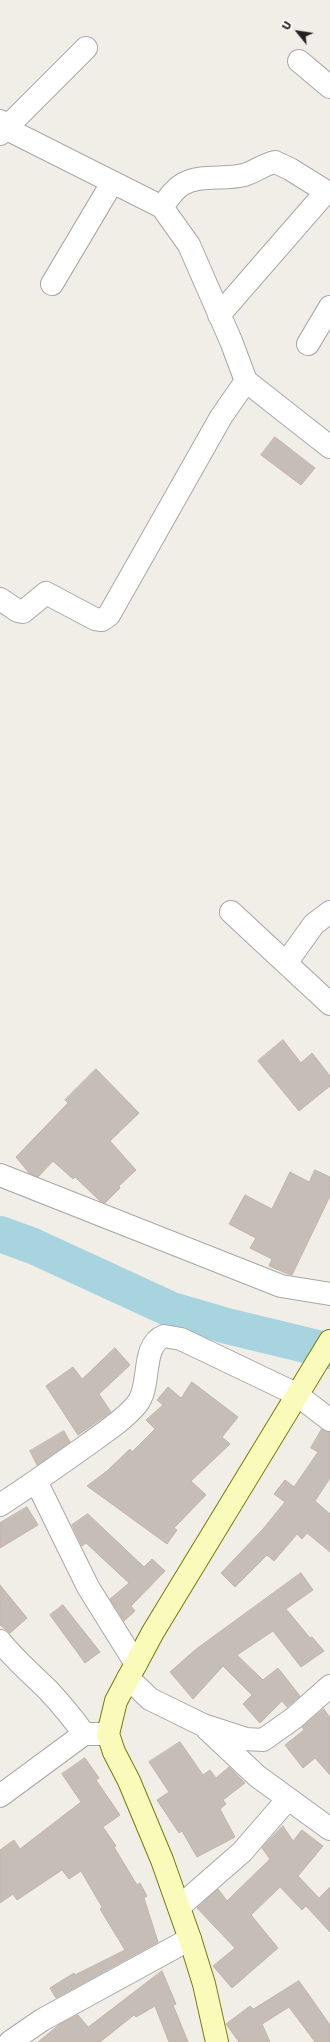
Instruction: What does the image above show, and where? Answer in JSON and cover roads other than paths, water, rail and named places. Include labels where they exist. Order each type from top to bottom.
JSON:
[{"type":"main road","points":[[216,2042],[204,1984],[190,1939],[162,1860],[129,1781],[114,1752],[108,1734],[116,1700],[152,1632],[330,1341]]},
{"type":"street","points":[[86,48],[2,128],[112,183],[135,192],[162,207],[189,245],[220,315],[246,381],[330,447]]},
{"type":"street","points":[[299,61],[330,87]]},
{"type":"street","points":[[162,207],[183,184],[196,180],[235,178],[252,173],[274,162],[290,169],[328,193],[220,315]]},
{"type":"street","points":[[52,284],[112,183]]},
{"type":"street","points":[[308,344],[330,307]]},
{"type":"street","points":[[0,599],[18,611],[23,612],[46,593],[95,619],[106,618],[221,417],[246,381]]},
{"type":"street","points":[[231,912],[330,1004]]},
{"type":"street","points":[[286,963],[314,924],[330,912]]},
{"type":"street","points":[[0,1176],[281,1286],[330,1294]]},
{"type":"street","points":[[0,1505],[112,1426],[137,1404],[145,1386],[152,1349],[157,1340],[164,1336],[181,1339],[300,1388],[330,1420]]},
{"type":"street","points":[[36,1481],[88,1587],[132,1671],[150,1698],[203,1725],[246,1739],[263,1740],[294,1718],[330,1686]]},
{"type":"street","points":[[0,1641],[22,1667],[47,1689],[68,1712],[84,1734]]},
{"type":"street","points":[[203,1725],[233,1755],[287,1800],[330,1829]]},
{"type":"street","points":[[0,1796],[84,1734],[108,1734]]},
{"type":"street","points":[[178,1907],[242,1852],[287,1800]]},
{"type":"street","points":[[10,2042],[42,2020],[190,1939]]},
{"type":"waterway","points":[[0,1234],[33,1246],[172,1310],[227,1326],[330,1351]]}]
